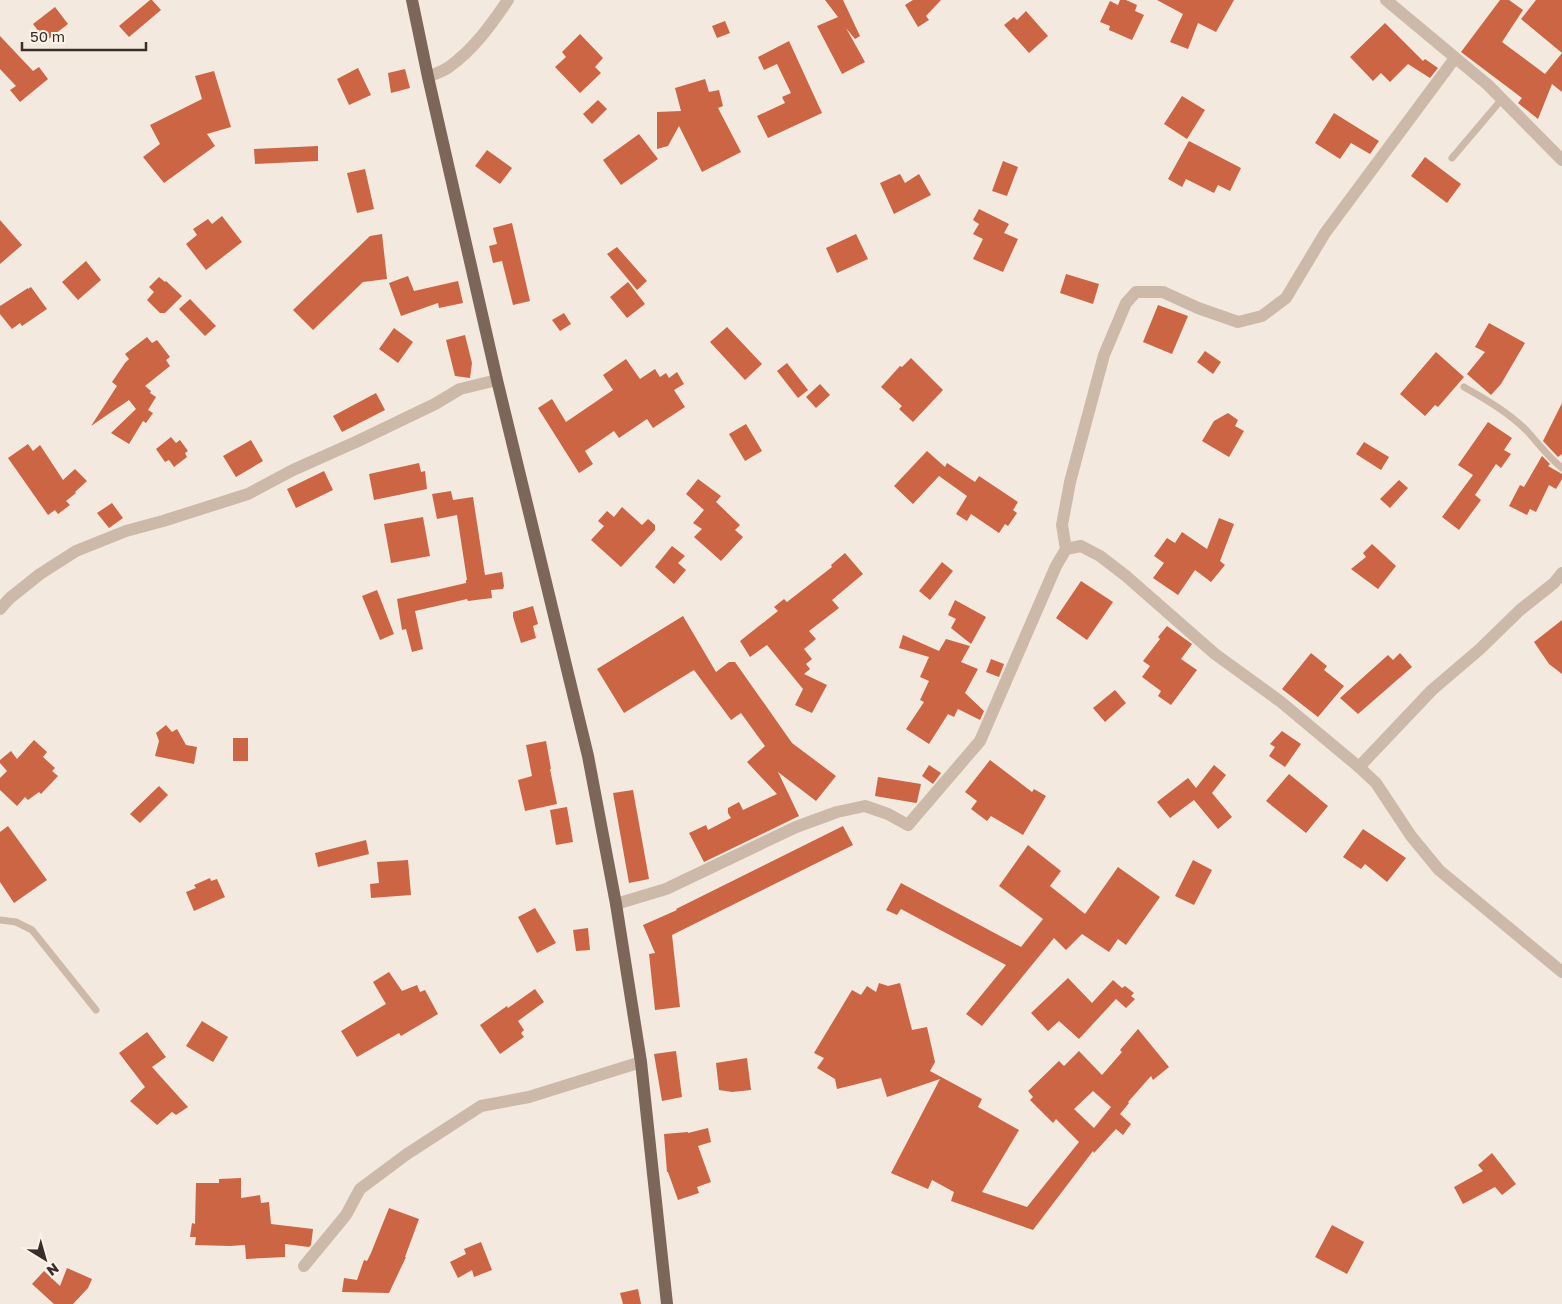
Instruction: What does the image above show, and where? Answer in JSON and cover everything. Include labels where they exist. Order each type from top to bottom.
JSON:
[{"type":"main road","points":[[412,0],[497,380],[588,756],[616,904],[641,1062],[667,1304]]},
{"type":"street","points":[[428,77],[448,67],[469,51],[486,32],[508,0]]},
{"type":"street","points":[[1386,0],[1488,85],[1562,160]]},
{"type":"street","points":[[616,904],[666,889],[796,827],[837,812],[865,806],[888,814],[908,825],[980,741],[1056,566],[1066,549],[1062,525],[1070,482],[1104,355],[1126,303],[1136,292],[1162,292],[1198,308],[1238,322],[1262,316],[1286,298],[1325,232],[1455,58]]},
{"type":"street","points":[[0,609],[10,598],[40,574],[76,551],[126,531],[163,522],[248,494],[293,470],[358,442],[435,404],[460,389],[497,380]]},
{"type":"street","points":[[1066,549],[1082,546],[1100,556],[1126,576],[1215,654],[1281,702],[1359,767],[1376,783],[1411,836],[1439,870],[1562,972]]},
{"type":"street","points":[[1359,767],[1432,690],[1480,649],[1520,610],[1554,584],[1562,574]]},
{"type":"street","points":[[304,1266],[346,1215],[360,1188],[414,1149],[481,1106],[529,1097],[641,1062]]},
{"type":"lane","points":[[1452,158],[1502,99]]},
{"type":"lane","points":[[1464,387],[1499,407],[1527,431],[1551,459],[1562,468]]},
{"type":"lane","points":[[0,920],[16,922],[32,930],[96,1010]]},
{"type":"building","points":[[150,0],[161,10],[129,37],[119,26]]},
{"type":"building","points":[[825,0],[843,0],[860,36],[855,39],[846,28],[865,62],[842,74],[817,26],[838,17]]},
{"type":"building","points":[[913,0],[941,0],[926,16],[929,20],[918,27],[905,5]]},
{"type":"building","points":[[1120,0],[1126,0],[1137,5],[1135,11],[1144,15],[1132,40],[1109,30],[1110,26],[1100,22],[1110,1],[1118,5]]},
{"type":"building","points":[[1157,0],[1234,0],[1216,32],[1198,23],[1188,49],[1170,42],[1183,14]]},
{"type":"building","points":[[1500,0],[1509,0],[1523,10],[1502,42],[1545,74],[1562,53],[1562,92],[1552,84],[1538,119],[1518,103],[1522,98],[1461,52]]},
{"type":"building","points":[[1536,0],[1562,0],[1562,53],[1521,19]]},
{"type":"building","points":[[55,7],[68,24],[46,41],[33,24]]},
{"type":"building","points":[[1026,11],[1048,36],[1029,53],[1004,25],[1014,17],[1017,20]]},
{"type":"building","points":[[725,21],[730,33],[717,38],[712,26]]},
{"type":"building","points":[[1385,23],[1423,61],[1425,59],[1438,68],[1430,78],[1408,64],[1390,82],[1381,73],[1373,81],[1350,57]]},
{"type":"building","points":[[580,34],[603,58],[595,67],[601,73],[580,93],[555,67],[566,57],[562,52]]},
{"type":"building","points":[[0,36],[33,71],[39,67],[48,79],[20,102],[10,90],[16,86],[0,69]]},
{"type":"building","points":[[789,41],[822,113],[768,138],[757,116],[785,103],[782,97],[791,93],[777,64],[764,70],[758,57]]},
{"type":"building","points":[[358,68],[371,95],[349,105],[337,79]]},
{"type":"building","points":[[405,69],[410,88],[391,93],[388,73]]},
{"type":"building","points":[[214,71],[231,127],[207,134],[215,146],[164,183],[143,157],[160,144],[150,125],[202,99],[195,76]]},
{"type":"building","points":[[705,79],[709,92],[719,90],[723,106],[718,108],[741,152],[702,172],[679,126],[668,146],[657,149],[657,112],[681,111],[675,88]]},
{"type":"building","points":[[1182,96],[1205,110],[1187,139],[1164,124]]},
{"type":"building","points":[[598,100],[607,109],[592,124],[583,114]]},
{"type":"building","points":[[1334,113],[1379,141],[1370,154],[1351,143],[1340,159],[1315,143]]},
{"type":"building","points":[[639,134],[658,159],[621,185],[603,160]]},
{"type":"building","points":[[1189,141],[1241,168],[1230,191],[1218,185],[1214,193],[1186,179],[1182,187],[1168,179]]},
{"type":"building","points":[[318,146],[318,161],[255,164],[254,149]]},
{"type":"building","points":[[487,150],[512,168],[500,184],[475,166]]},
{"type":"building","points":[[1425,157],[1461,184],[1447,203],[1411,176]]},
{"type":"building","points":[[1003,161],[1018,167],[1007,196],[992,191]]},
{"type":"building","points":[[365,169],[374,209],[357,213],[347,173]]},
{"type":"building","points":[[900,174],[905,183],[919,174],[931,195],[894,214],[880,183]]},
{"type":"building","points":[[979,209],[1009,224],[1004,233],[1018,239],[1003,272],[973,259],[983,239],[973,234],[979,224],[973,220]]},
{"type":"building","points":[[222,216],[242,242],[206,270],[186,244],[197,235],[193,229],[208,219],[212,224]]},
{"type":"building","points":[[0,220],[22,245],[0,264]]},
{"type":"building","points":[[512,223],[530,301],[513,305],[502,261],[493,263],[489,246],[497,244],[493,228]]},
{"type":"building","points":[[382,234],[387,279],[363,282],[313,330],[293,310],[370,236]]},
{"type":"building","points":[[856,234],[868,259],[837,273],[826,248]]},
{"type":"building","points":[[617,247],[647,281],[637,290],[607,254]]},
{"type":"building","points":[[86,261],[101,280],[78,300],[62,282]]},
{"type":"building","points":[[1066,274],[1099,284],[1093,304],[1060,293]]},
{"type":"building","points":[[408,276],[414,291],[458,281],[463,303],[439,308],[438,303],[401,316],[389,283]]},
{"type":"building","points":[[159,277],[182,296],[165,313],[160,313],[147,300],[154,292],[149,287]]},
{"type":"building","points":[[628,282],[645,304],[627,318],[610,297]]},
{"type":"building","points":[[31,287],[47,309],[22,326],[20,323],[12,329],[0,314],[0,306]]},
{"type":"building","points":[[190,299],[216,326],[205,336],[179,309]]},
{"type":"building","points":[[1158,305],[1188,316],[1172,354],[1143,342]]},
{"type":"building","points":[[564,313],[571,324],[560,331],[552,320]]},
{"type":"building","points":[[1489,323],[1525,343],[1501,384],[1491,395],[1467,374],[1485,352],[1475,347]]},
{"type":"building","points":[[727,327],[762,364],[745,380],[710,342]]},
{"type":"building","points":[[394,328],[413,342],[398,363],[379,349]]},
{"type":"building","points":[[465,335],[472,363],[470,378],[455,376],[446,340]]},
{"type":"building","points":[[147,337],[152,343],[157,340],[170,357],[166,360],[170,366],[145,386],[156,397],[148,410],[153,413],[146,423],[143,421],[129,444],[111,433],[136,409],[129,400],[91,426],[117,386],[112,382],[129,359],[125,354]]},
{"type":"building","points":[[1205,351],[1221,362],[1213,374],[1197,362]]},
{"type":"building","points":[[1436,352],[1464,377],[1438,407],[1435,405],[1425,416],[1400,394]]},
{"type":"building","points":[[911,358],[943,390],[913,422],[899,409],[902,406],[881,387],[900,366],[902,367]]},
{"type":"building","points":[[626,359],[640,379],[655,369],[660,377],[666,373],[669,378],[677,372],[684,384],[674,390],[685,407],[653,428],[647,419],[619,438],[614,431],[585,451],[593,464],[579,473],[538,408],[552,399],[566,422],[613,390],[603,375]]},
{"type":"building","points":[[787,363],[808,390],[798,398],[777,371]]},
{"type":"building","points":[[820,384],[830,395],[816,408],[806,397]]},
{"type":"building","points":[[376,393],[385,410],[342,432],[333,416]]},
{"type":"building","points":[[1562,403],[1562,454],[1558,457],[1543,441]]},
{"type":"building","points":[[1228,413],[1238,420],[1235,426],[1244,431],[1229,457],[1202,441],[1214,421]]},
{"type":"building","points":[[1488,422],[1512,438],[1504,450],[1511,454],[1501,468],[1496,464],[1475,495],[1481,500],[1459,530],[1442,517],[1473,475],[1458,465]]},
{"type":"building","points":[[746,424],[762,451],[745,461],[729,434]]},
{"type":"building","points":[[171,437],[176,443],[180,440],[188,451],[185,453],[187,457],[174,467],[169,460],[165,462],[156,449]]},
{"type":"building","points":[[251,440],[263,461],[236,477],[223,456]]},
{"type":"building","points":[[1364,442],[1389,457],[1381,470],[1356,454]]},
{"type":"building","points":[[28,444],[33,451],[40,445],[63,480],[75,469],[87,481],[66,501],[70,505],[58,514],[55,510],[48,515],[8,458]]},
{"type":"building","points":[[927,451],[945,467],[947,463],[975,482],[979,476],[1018,502],[1013,510],[1017,513],[1008,526],[1005,524],[999,533],[971,514],[967,521],[956,514],[967,496],[939,476],[913,504],[894,486]]},
{"type":"building","points":[[1542,456],[1550,464],[1548,466],[1562,474],[1562,479],[1556,489],[1549,485],[1536,512],[1530,509],[1527,515],[1509,506],[1520,485],[1524,487]]},
{"type":"building","points":[[419,463],[421,472],[425,471],[427,489],[374,500],[369,474]]},
{"type":"building","points":[[324,471],[333,490],[296,508],[287,489]]},
{"type":"building","points":[[698,479],[721,496],[716,502],[740,525],[735,530],[743,537],[721,561],[694,537],[702,529],[693,523],[704,510],[686,494]]},
{"type":"building","points":[[1399,480],[1408,488],[1390,508],[1380,499]]},
{"type":"building","points":[[451,491],[453,500],[473,497],[485,575],[502,572],[504,586],[503,589],[491,590],[492,598],[468,601],[467,599],[415,611],[423,649],[412,652],[406,629],[402,630],[397,599],[466,583],[467,580],[457,515],[437,519],[432,494]]},
{"type":"building","points":[[112,503],[123,518],[109,528],[97,513]]},
{"type":"building","points":[[622,507],[642,525],[648,519],[655,525],[655,530],[621,567],[591,540],[604,526],[598,521],[607,511],[614,517]]},
{"type":"building","points":[[423,517],[430,556],[391,563],[384,524]]},
{"type":"building","points":[[1219,518],[1234,524],[1220,561],[1225,565],[1211,582],[1195,570],[1178,595],[1153,578],[1164,563],[1154,556],[1167,538],[1175,543],[1182,532],[1207,549]]},
{"type":"building","points":[[1372,544],[1396,566],[1378,589],[1351,569],[1366,557],[1363,553]]},
{"type":"building","points":[[672,546],[685,556],[678,563],[686,570],[674,584],[655,567]]},
{"type":"building","points":[[845,553],[863,574],[832,600],[839,608],[809,631],[816,639],[804,649],[812,659],[806,664],[810,669],[804,674],[827,685],[812,713],[795,705],[803,689],[767,645],[750,657],[740,641],[778,611],[774,607],[784,599],[787,602],[832,567],[831,565]]},
{"type":"building","points":[[942,562],[953,571],[930,600],[919,591]]},
{"type":"building","points":[[1081,581],[1113,602],[1087,640],[1056,618]]},
{"type":"building","points":[[377,590],[394,634],[380,640],[362,596]]},
{"type":"building","points":[[955,600],[986,617],[971,644],[951,628],[956,619],[948,615]]},
{"type":"building","points":[[533,606],[538,624],[533,626],[536,638],[521,643],[513,612]]},
{"type":"building","points":[[683,616],[716,672],[729,662],[735,662],[792,743],[836,776],[816,801],[778,772],[799,816],[704,862],[689,833],[706,825],[708,830],[731,818],[728,808],[739,802],[743,810],[777,794],[747,762],[765,746],[741,713],[731,720],[694,670],[624,713],[597,669]]},
{"type":"building","points":[[1562,620],[1562,674],[1549,664],[1534,642]]},
{"type":"building","points":[[1167,626],[1192,644],[1181,659],[1197,670],[1171,705],[1158,696],[1161,691],[1142,677],[1150,666],[1143,661],[1160,639],[1158,637]]},
{"type":"building","points":[[903,635],[939,651],[946,639],[970,646],[961,662],[978,669],[965,693],[984,711],[980,720],[958,709],[954,717],[948,714],[929,744],[906,729],[924,702],[920,700],[929,681],[920,677],[929,657],[899,648]]},
{"type":"building","points":[[1311,653],[1327,666],[1324,670],[1344,686],[1318,717],[1282,689]]},
{"type":"building","points":[[1400,653],[1412,667],[1358,714],[1340,698],[1388,655],[1393,660]]},
{"type":"building","points":[[991,659],[1004,664],[999,677],[986,672]]},
{"type":"building","points":[[1115,690],[1126,703],[1105,722],[1093,708]]},
{"type":"building","points":[[166,725],[172,732],[177,729],[186,745],[197,747],[194,764],[155,756],[159,741],[156,733]]},
{"type":"building","points":[[1282,731],[1301,744],[1285,767],[1269,756],[1275,747],[1270,744]]},
{"type":"building","points":[[233,738],[248,738],[248,761],[233,761]]},
{"type":"building","points":[[34,740],[47,752],[43,757],[55,768],[52,771],[58,776],[41,794],[39,792],[28,800],[25,797],[17,806],[0,790],[0,778],[7,771],[0,763],[0,760],[11,751],[17,759]]},
{"type":"building","points":[[546,741],[557,804],[525,811],[518,780],[532,776],[526,745]]},
{"type":"building","points":[[990,760],[1032,792],[1034,789],[1046,796],[1023,835],[991,816],[987,821],[971,809],[977,801],[965,792]]},
{"type":"building","points":[[929,765],[941,773],[933,784],[922,776]]},
{"type":"building","points":[[1214,765],[1226,775],[1212,793],[1232,817],[1218,829],[1194,800],[1170,818],[1157,802],[1188,778],[1196,788]]},
{"type":"building","points":[[1289,774],[1328,806],[1306,833],[1266,801]]},
{"type":"building","points":[[878,777],[921,784],[917,802],[875,796]]},
{"type":"building","points":[[159,786],[168,795],[140,823],[130,814]]},
{"type":"building","points":[[633,790],[649,879],[629,883],[613,793]]},
{"type":"building","points":[[567,807],[573,842],[556,845],[550,810]]},
{"type":"building","points":[[8,826],[47,880],[14,903],[0,882],[0,832]]},
{"type":"building","points":[[843,826],[853,845],[672,935],[680,1007],[655,1010],[649,954],[655,953],[643,925],[677,910]]},
{"type":"building","points":[[1363,829],[1406,858],[1387,882],[1365,864],[1361,869],[1343,857]]},
{"type":"building","points":[[366,840],[369,854],[318,867],[315,853]]},
{"type":"building","points":[[1028,845],[1061,871],[1050,886],[1085,914],[1118,867],[1160,897],[1126,945],[1118,939],[1109,952],[1082,934],[1066,950],[1054,938],[982,1026],[966,1014],[1006,965],[901,909],[897,915],[886,910],[901,883],[1021,947],[1043,919],[999,886]]},
{"type":"building","points":[[408,860],[411,895],[371,898],[370,884],[379,883],[377,862]]},
{"type":"building","points":[[1193,860],[1212,870],[1194,905],[1175,896]]},
{"type":"building","points":[[210,878],[211,881],[217,879],[225,897],[194,911],[186,892],[196,888],[194,885]]},
{"type":"building","points":[[535,908],[556,943],[537,953],[518,917]]},
{"type":"building","points":[[588,928],[590,950],[576,951],[573,930]]},
{"type":"building","points":[[389,972],[402,991],[417,985],[420,992],[425,990],[438,1014],[401,1036],[399,1033],[357,1057],[341,1031],[386,1004],[373,982]]},
{"type":"building","points":[[1068,978],[1092,1003],[1113,980],[1122,988],[1125,986],[1134,993],[1131,996],[1135,999],[1126,1008],[1116,999],[1079,1039],[1059,1021],[1048,1031],[1031,1013]]},
{"type":"building","points":[[879,983],[888,986],[900,983],[912,1030],[927,1027],[935,1062],[930,1071],[982,1099],[978,1107],[1019,1130],[982,1192],[1027,1207],[1079,1142],[1056,1119],[1053,1123],[1030,1100],[1033,1097],[1028,1091],[1059,1061],[1064,1066],[1079,1051],[1102,1075],[1122,1052],[1120,1050],[1138,1029],[1169,1067],[1153,1080],[1151,1076],[1128,1102],[1120,1114],[1131,1124],[1123,1135],[1116,1129],[1094,1153],[1093,1151],[1033,1230],[951,1201],[954,1192],[932,1180],[928,1189],[891,1173],[940,1079],[887,1097],[881,1078],[837,1089],[835,1079],[817,1068],[824,1058],[814,1053],[852,990],[861,995],[867,986],[876,992]],"holes":[[[1093,1091],[1111,1107],[1094,1128],[1074,1109]]]},
{"type":"building","points":[[535,989],[544,1002],[518,1021],[524,1030],[521,1033],[524,1037],[500,1054],[480,1025]]},
{"type":"building","points":[[202,1021],[228,1037],[213,1062],[186,1046]]},
{"type":"building","points":[[147,1032],[166,1057],[152,1067],[188,1107],[176,1115],[172,1112],[157,1125],[130,1101],[145,1087],[119,1053]]},
{"type":"building","points":[[676,1051],[682,1097],[662,1101],[654,1054]]},
{"type":"building","points":[[747,1058],[751,1090],[732,1092],[719,1090],[716,1063]]},
{"type":"building","points":[[708,1128],[711,1142],[698,1146],[711,1182],[697,1187],[699,1193],[678,1200],[667,1172],[664,1134],[688,1133]]},
{"type":"building","points":[[1492,1153],[1516,1184],[1502,1195],[1495,1187],[1463,1204],[1454,1187],[1483,1171],[1478,1165]]},
{"type":"building","points":[[241,1178],[241,1198],[260,1195],[261,1203],[269,1202],[271,1224],[313,1229],[311,1245],[309,1247],[285,1244],[285,1257],[246,1259],[245,1245],[195,1245],[196,1237],[190,1237],[192,1223],[195,1224],[196,1183],[219,1183],[219,1179]]},
{"type":"building","points":[[389,1208],[419,1219],[406,1257],[389,1293],[342,1292],[344,1278],[357,1280],[364,1260],[367,1261],[371,1253]]},
{"type":"building","points":[[1332,1225],[1364,1242],[1347,1274],[1315,1257]]},
{"type":"building","points":[[481,1242],[492,1270],[474,1277],[472,1270],[458,1278],[450,1262],[466,1254],[464,1249]]},
{"type":"building","points":[[67,1268],[92,1279],[88,1288],[73,1304],[54,1304],[32,1284],[44,1271],[60,1286]]},
{"type":"building","points":[[638,1289],[641,1304],[623,1304],[620,1293]]}]
